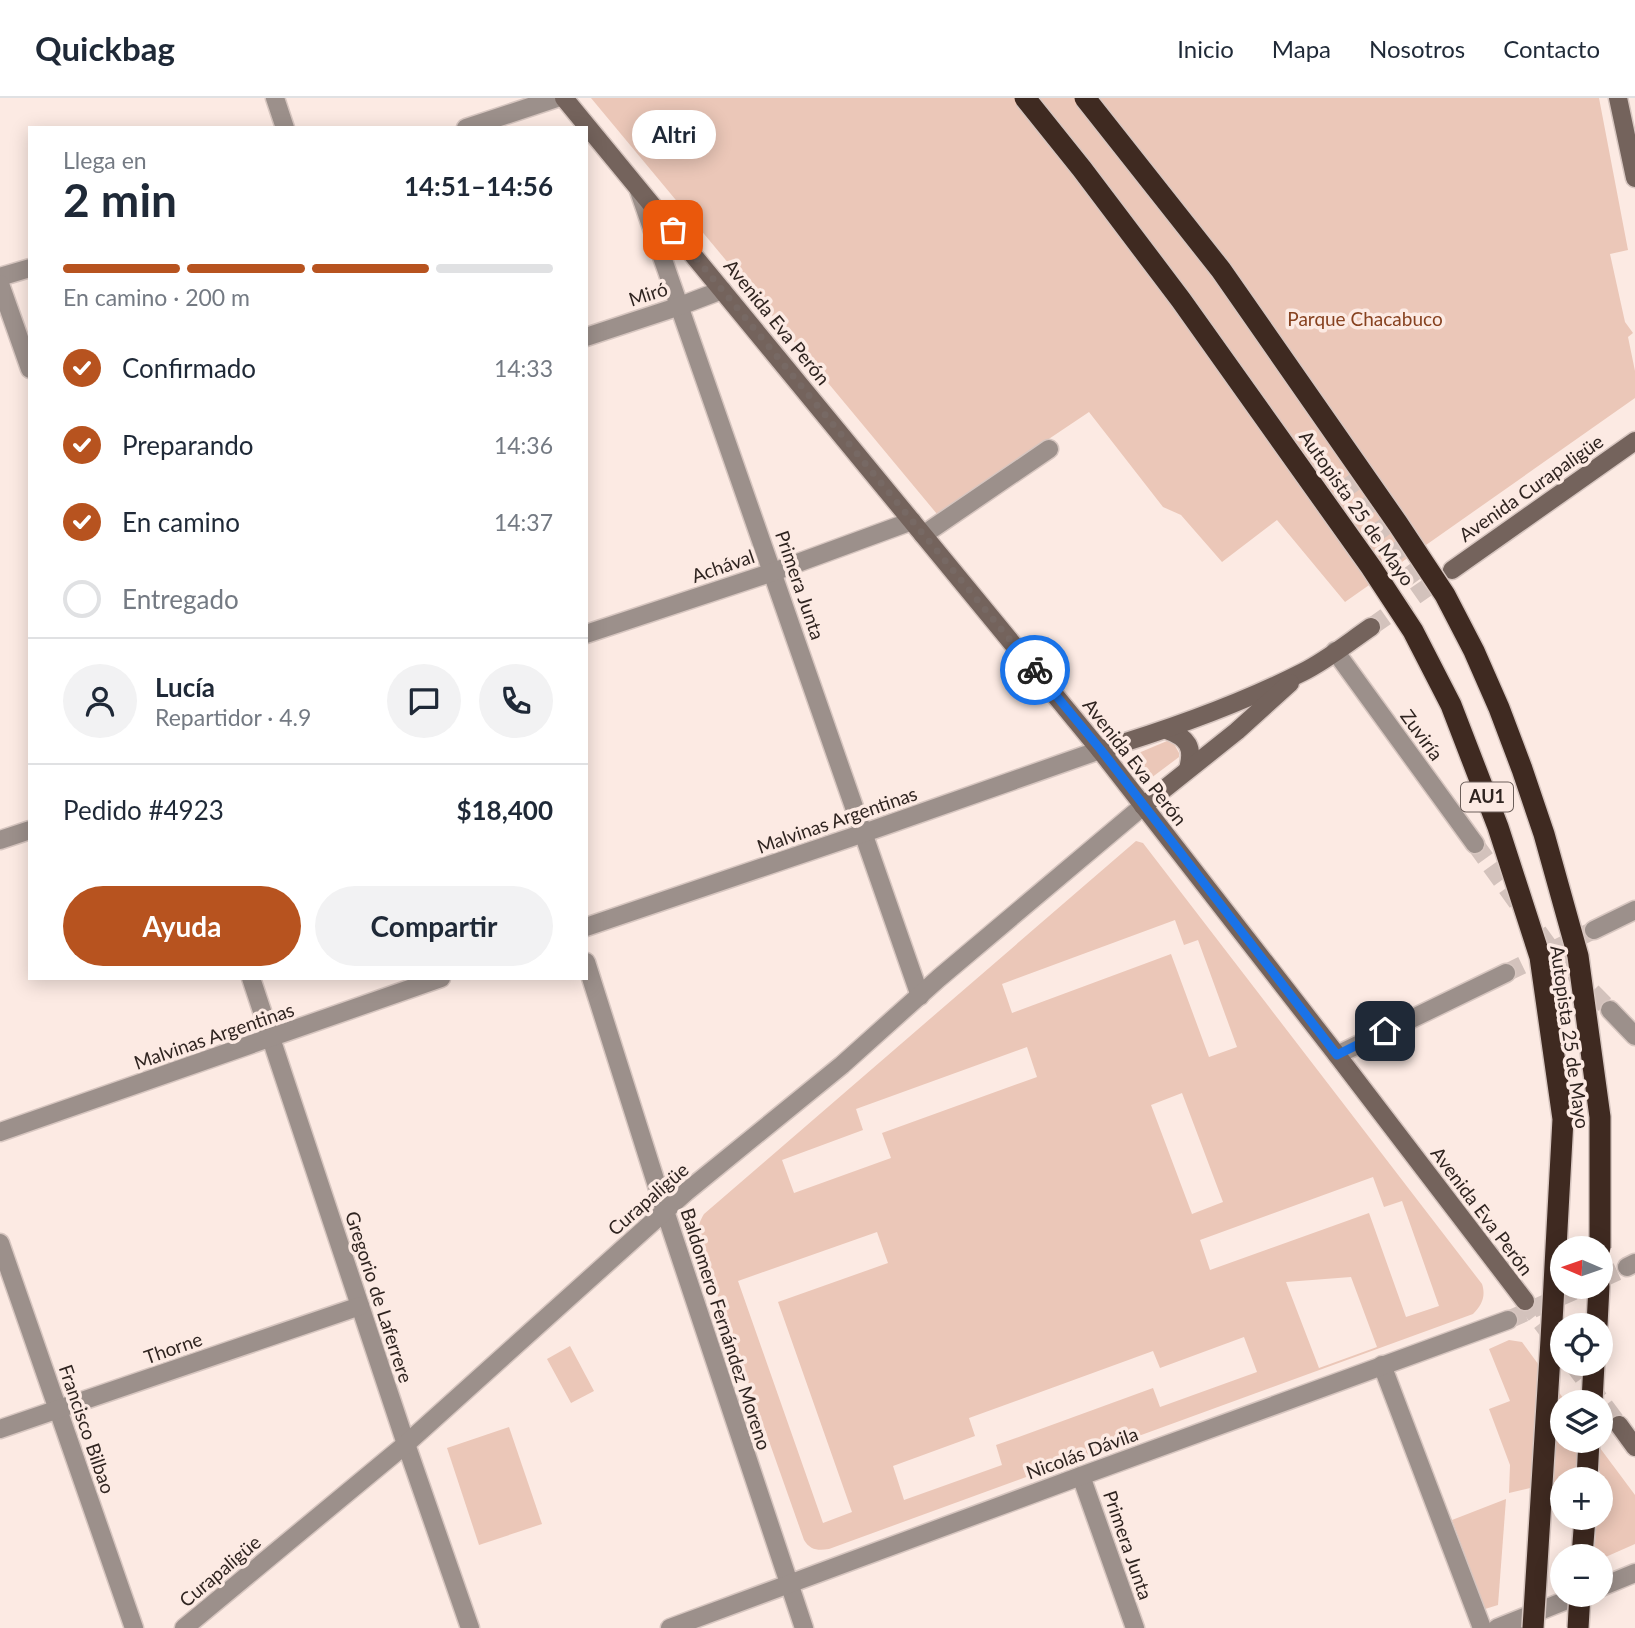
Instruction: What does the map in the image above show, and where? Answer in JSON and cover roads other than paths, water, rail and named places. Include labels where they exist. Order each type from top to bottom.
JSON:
[{"type":"highway","name":"Autopista 25 de Mayo","points":[[1025,98],[1181,300],[1364,556],[1413,631],[1451,705],[1502,840],[1540,957],[1563,1119],[1552,1340],[1532,1628]]},
{"type":"highway","name":"Autopista 25 de Mayo","points":[[1085,98],[1221,270],[1438,585],[1479,663],[1499,708],[1535,808],[1578,956],[1600,1117],[1600,1236]]},
{"type":"highway","points":[[1578,1628],[1580,1607]]},
{"type":"main road","name":"Avenida Eva Perón","points":[[564,98],[587,126]]},
{"type":"main road","points":[[1619,98],[1635,177]]},
{"type":"main road","name":"Avenida Eva Perón","points":[[588,127],[1101,750],[1525,1301]]},
{"type":"main road","name":"Avenida Curapaligüe","points":[[1452,569],[1635,441]]},
{"type":"main road","points":[[1143,806],[1237,731],[1303,672],[1371,627]]},
{"type":"main road","points":[[1101,750],[1167,730],[1303,672]]},
{"type":"main road","points":[[1167,730],[1180,735],[1188,744],[1191,757],[1188,769]]},
{"type":"main road","points":[[1619,1424],[1635,1447]]},
{"type":"street","points":[[275,98],[284,126]]},
{"type":"street","points":[[472,126],[557,98]]},
{"type":"street","name":"Primera Junta","points":[[638,188],[920,996]]},
{"type":"street","points":[[0,277],[28,269]]},
{"type":"street","points":[[0,284],[28,363]]},
{"type":"street","name":"Miró","points":[[588,336],[722,290]]},
{"type":"street","name":"Achával","points":[[588,633],[917,528],[1049,449]]},
{"type":"street","name":"Zuviría","points":[[1335,651],[1475,844]]},
{"type":"street","name":"Malvinas Argentinas","points":[[588,926],[1101,750]]},
{"type":"street","name":"Curapaligüe","points":[[184,1628],[406,1444],[665,1211],[842,1065],[939,978],[1143,806]]},
{"type":"street","points":[[0,840],[28,831]]},
{"type":"street","points":[[1594,930],[1635,909]]},
{"type":"street","name":"Baldomero Fernández Moreno","points":[[588,968],[665,1211],[804,1628]]},
{"type":"street","points":[[1337,1055],[1506,973]]},
{"type":"street","name":"Gregorio de Laferrere","points":[[252,980],[470,1628]]},
{"type":"street","name":"Malvinas Argentinas","points":[[0,1132],[435,980]]},
{"type":"street","points":[[1609,1010],[1635,1036]]},
{"type":"street","name":"Francisco Bilbao","points":[[0,1243],[134,1628]]},
{"type":"street","name":"Thorne","points":[[0,1429],[360,1306]]},
{"type":"street","name":"Nicolás Dávila","points":[[670,1628],[1508,1320]]},
{"type":"street","points":[[1382,1365],[1482,1628]]},
{"type":"street","name":"Primera Junta","points":[[1081,1476],[1135,1628]]},
{"type":"street","points":[[1613,1582],[1635,1573]]},
{"type":"street","points":[[1497,1628],[1550,1607]]},
{"type":"tunnel","points":[[1346,477],[1425,589]]},
{"type":"tunnel","points":[[1371,627],[1445,575]]},
{"type":"tunnel","points":[[1475,844],[1552,951],[1610,1010]]},
{"type":"tunnel","points":[[1506,973],[1594,930]]},
{"type":"tunnel","points":[[1614,1273],[1627,1267]]},
{"type":"tunnel","points":[[1508,1320],[1556,1299]]},
{"type":"tunnel","points":[[1525,1301],[1550,1334]]},
{"type":"tunnel","points":[[1582,1376],[1619,1425]]},
{"type":"place","name":"Altri","points":[[673,230]]},
{"type":"park label","name":"Parque Chacabuco","points":[[1365,319]]}]
